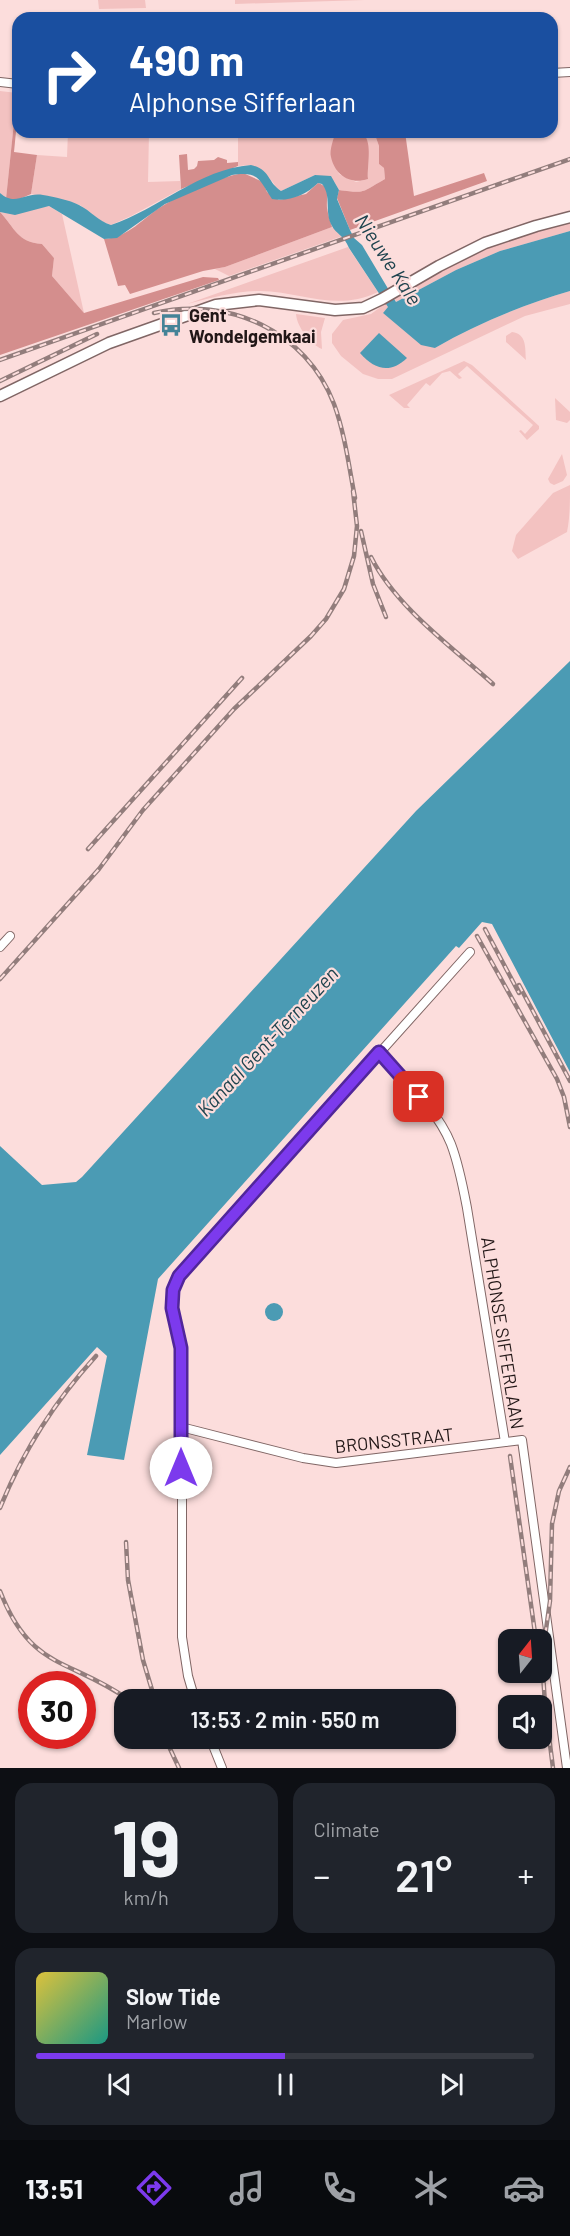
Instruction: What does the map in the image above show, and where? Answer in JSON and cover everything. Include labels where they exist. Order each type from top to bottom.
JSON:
[{"type":"main road","points":[[0,396],[109,343],[216,305],[236,301],[268,300],[344,311],[363,308],[485,243],[570,217]]},
{"type":"street","points":[[0,947],[10,936]]},
{"type":"street","points":[[192,1689],[182,1637],[181,1348],[172,1308],[175,1283],[470,952]]},
{"type":"street","name":"ALPHONSE SIFFERLAAN","points":[[379,1052],[433,1113],[451,1143],[461,1179],[506,1442],[522,1440],[567,1768]]},
{"type":"street","name":"BRONSSTRAAT","points":[[181,1427],[303,1458],[336,1463],[506,1442]]},
{"type":"street","points":[[214,1749],[222,1768]]},
{"type":"shaded area","points":[[98,0],[145,0],[146,8],[99,9]]},
{"type":"shaded area","points":[[235,0],[364,0],[235,4]]},
{"type":"shaded area","points":[[0,91],[12,92],[12,138],[6,199],[0,193]]},
{"type":"shaded area","points":[[12,138],[15,138],[14,152],[37,155],[31,194],[15,201],[6,199]]},
{"type":"shaded area","points":[[68,138],[149,138],[148,182],[180,181],[181,189],[111,225],[101,221],[80,205],[31,194],[37,155],[67,157]]},
{"type":"shaded area","points":[[238,138],[334,138],[331,152],[339,174],[356,182],[368,179],[366,138],[376,138],[379,146],[379,164],[384,168],[385,179],[367,189],[354,192],[339,190],[334,181],[315,175],[281,191],[251,165],[238,166]]},
{"type":"shaded area","points":[[334,138],[366,138],[369,149],[368,179],[355,181],[344,177],[333,163],[331,148]]},
{"type":"shaded area","points":[[376,138],[406,138],[414,196],[484,173],[487,181],[350,230],[337,198],[339,190],[364,191],[385,179],[384,168],[379,164],[379,146]]},
{"type":"shaded area","points":[[187,154],[188,170],[194,169],[198,161],[214,160],[218,157],[227,160],[227,163],[238,162],[238,166],[181,189],[179,155]]},
{"type":"shaded area","points":[[243,173],[263,182],[267,192],[279,200],[306,194],[318,183],[322,185],[326,190],[327,208],[332,227],[225,267],[203,271],[130,294],[125,285],[118,286],[104,239],[129,231],[156,210],[192,190],[222,178]]},
{"type":"shaded area","points":[[49,206],[62,214],[84,313],[52,276],[54,258],[42,244],[27,240],[17,233],[0,212],[7,213]]},
{"type":"shaded area","points":[[0,212],[17,233],[27,240],[42,244],[54,258],[52,276],[84,313],[203,277],[219,280],[0,355]]},
{"type":"shaded area","points":[[570,222],[570,231],[500,251],[456,270],[396,302],[394,297],[479,253],[522,236]]},
{"type":"shaded area","points":[[332,227],[343,236],[229,276],[215,269],[225,267]]},
{"type":"shaded area","points":[[348,247],[378,292],[363,298],[334,301],[276,292],[251,291],[187,304]]},
{"type":"shaded area","points":[[570,291],[570,304],[525,316],[392,379],[378,379],[363,374],[341,356],[332,343],[332,334],[343,320],[371,314],[386,303],[389,308],[383,313],[435,348],[501,315]]},
{"type":"shaded area","points":[[296,314],[325,318],[321,332],[322,349],[305,334]]},
{"type":"shaded area","points":[[512,332],[517,333],[523,339],[526,360],[506,342],[506,336]]},
{"type":"shaded area","points":[[464,361],[472,365],[539,426],[539,429],[527,440],[519,431],[525,434],[533,425],[467,366],[458,374],[462,378],[459,379],[450,371],[442,373],[430,386],[426,383],[407,405],[410,408],[404,408],[389,395]]},
{"type":"shaded area","points":[[555,398],[570,412],[570,420],[567,423],[556,420]]},
{"type":"shaded area","points":[[562,454],[567,475],[563,481],[554,485],[548,479]]},
{"type":"shaded area","points":[[570,485],[567,532],[518,559],[512,551],[516,535],[553,493]]},
{"type":"water","points":[[251,165],[266,173],[281,191],[315,175],[331,176],[339,190],[337,199],[354,238],[362,245],[396,302],[456,270],[500,251],[570,231],[570,291],[501,315],[435,348],[421,345],[383,313],[388,307],[345,240],[332,226],[328,215],[327,194],[322,184],[318,183],[297,197],[278,200],[272,199],[258,178],[248,174],[232,175],[165,204],[117,238],[104,239],[49,206],[15,215],[0,212],[0,193],[11,199],[43,195],[75,203],[111,225],[214,174]]},
{"type":"water","points":[[379,333],[407,358],[389,368],[377,366],[366,359],[360,353]]},
{"type":"water","name":"Kanaal Gent-Terneuzen","points":[[570,661],[570,1072],[492,924],[482,922],[459,948],[456,946],[158,1279],[124,1460],[87,1455],[107,1356],[97,1347],[0,1455],[0,1146],[42,1185],[76,1182],[82,1177],[416,811]]},
{"type":"water","points":[[274,1303],[280,1306],[283,1312],[280,1318],[274,1321],[268,1318],[265,1312],[268,1306]]},
{"type":"railway","points":[[0,360],[570,159]]},
{"type":"railway","points":[[154,313],[182,309],[210,310],[237,315],[262,325],[285,339],[305,357],[321,378],[338,415],[355,498]]},
{"type":"railway","points":[[0,381],[97,334]]},
{"type":"railway","points":[[0,979],[99,869],[143,810],[234,709],[326,619],[344,589],[354,556],[357,526],[353,491]]},
{"type":"railway","points":[[361,531],[373,584],[386,617]]},
{"type":"railway","points":[[371,557],[395,593],[410,609],[493,684]]},
{"type":"railway","points":[[88,849],[242,678]]},
{"type":"railway","points":[[485,929],[519,993]]},
{"type":"railway","points":[[477,936],[557,1079],[564,1097],[570,1127]]},
{"type":"railway","points":[[519,985],[570,1081]]},
{"type":"railway","points":[[0,1508],[41,1428],[96,1356]]},
{"type":"railway","points":[[510,1456],[534,1629]]},
{"type":"railway","points":[[544,1695],[542,1658],[550,1601],[552,1524],[559,1491],[570,1467]]},
{"type":"railway","points":[[126,1542],[128,1580],[143,1660],[152,1689]]},
{"type":"railway","points":[[0,1591],[12,1617],[25,1636],[39,1650],[114,1691]]},
{"type":"railway","points":[[170,1749],[179,1768]]},
{"type":"railway","points":[[551,1749],[553,1768]]},
{"type":"place","name":"Gent Wondelgemkaai","points":[[171,325]]},
{"type":"route","points":[[181,1468],[182,1359],[172,1308],[173,1290],[179,1276],[379,1052],[419,1097]]},
{"type":"water label","name":"Nieuwe Kale","points":[[389,259]]}]
